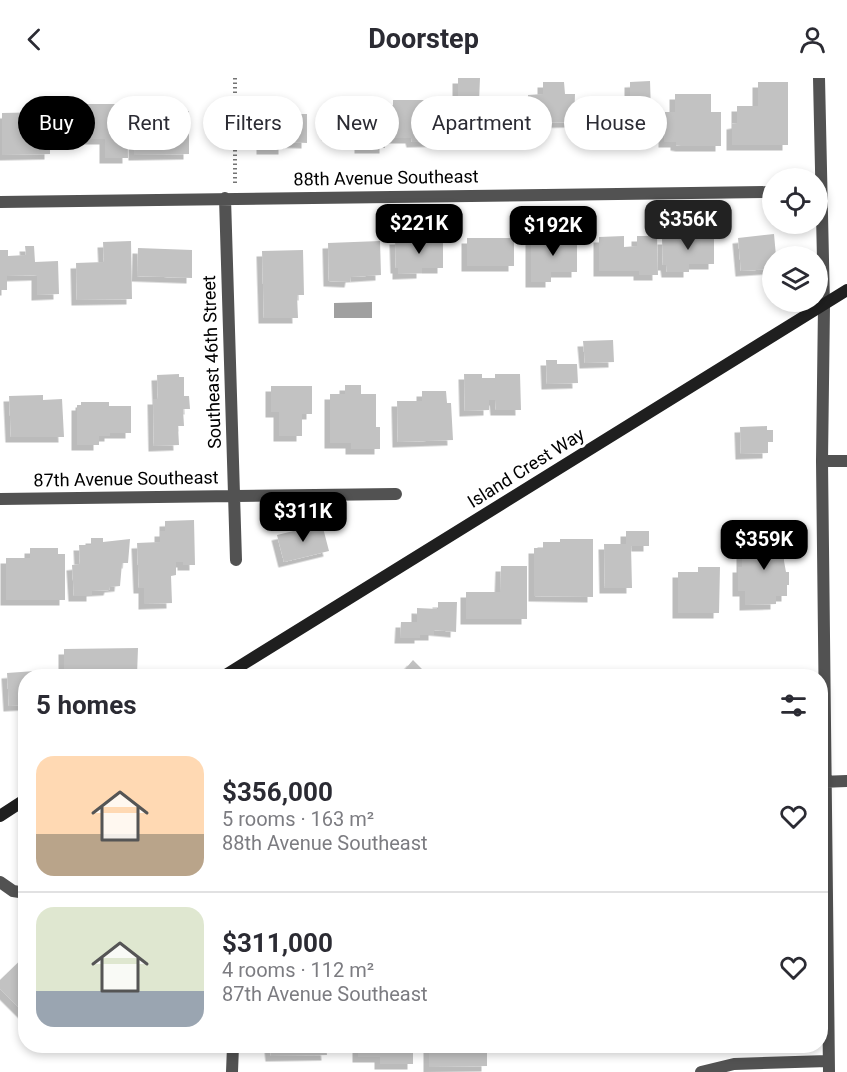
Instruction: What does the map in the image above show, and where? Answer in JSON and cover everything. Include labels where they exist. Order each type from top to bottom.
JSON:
[{"type":"main road","name":"Island Crest Way","points":[[828,302],[847,290]]},
{"type":"main road","name":"Island Crest Way","points":[[235,669],[813,312]]},
{"type":"main road","points":[[0,816],[18,804]]},
{"type":"street","points":[[819,78],[819,168]]},
{"type":"street","name":"88th Avenue Southeast","points":[[0,202],[762,192]]},
{"type":"street","name":"Southeast 46th Street","points":[[230,198],[233,495],[236,560]]},
{"type":"street","points":[[823,669],[824,312]]},
{"type":"street","points":[[822,461],[847,461]]},
{"type":"street","name":"87th Avenue Southeast","points":[[0,499],[396,494]]},
{"type":"street","points":[[828,782],[847,782]]},
{"type":"street","points":[[0,882],[13,891],[18,891]]},
{"type":"street","points":[[232,1072],[233,1053]]},
{"type":"street","points":[[701,1072],[734,1064],[828,1066]]},
{"type":"path","points":[[230,198],[235,78]]},
{"type":"shaded area","points":[[372,302],[372,318],[334,318],[334,303]]},
{"type":"building","points":[[458,78],[480,78],[479,96],[458,96]]},
{"type":"building","points":[[650,81],[650,96],[630,96],[630,82]]},
{"type":"building","points":[[543,82],[564,82],[565,94],[575,94],[575,96],[564,96],[564,122],[552,122],[552,96],[528,96],[543,94]]},
{"type":"building","points":[[758,82],[788,82],[788,145],[732,145],[732,124],[737,123],[737,106],[758,106]]},
{"type":"building","points":[[675,94],[711,94],[711,112],[721,112],[721,146],[681,146],[676,145],[676,142],[667,142],[667,112],[675,112]]},
{"type":"building","points":[[399,100],[411,100],[411,138],[399,138]]},
{"type":"building","points":[[95,104],[107,104],[107,150],[128,150],[128,158],[105,158],[105,139],[95,139]]},
{"type":"building","points":[[2,113],[18,113],[18,150],[50,150],[50,154],[2,155]]},
{"type":"building","points":[[303,114],[307,114],[307,143],[303,143]]},
{"type":"building","points":[[134,150],[189,150],[189,154],[134,155]]},
{"type":"building","points":[[714,232],[714,264],[689,264],[689,272],[667,272],[666,265],[663,265],[662,239],[672,239],[672,233]]},
{"type":"building","points":[[774,234],[775,246],[762,246],[762,270],[741,271],[738,238]]},
{"type":"building","points":[[624,236],[624,247],[637,246],[637,236],[657,236],[658,275],[639,275],[639,271],[599,271],[599,237]]},
{"type":"building","points":[[531,237],[577,237],[577,272],[551,272],[551,282],[531,282]]},
{"type":"building","points":[[443,238],[443,268],[422,268],[422,273],[398,274],[395,239]]},
{"type":"building","points":[[467,238],[514,238],[514,266],[467,266]]},
{"type":"building","points":[[131,241],[132,299],[77,300],[76,263],[104,262],[103,242]]},
{"type":"building","points":[[380,241],[381,275],[351,277],[350,282],[329,281],[328,243]]},
{"type":"building","points":[[25,246],[34,246],[35,262],[58,261],[59,294],[37,295],[37,275],[7,276],[7,290],[0,290],[0,250],[8,250],[8,256],[26,255]]},
{"type":"building","points":[[138,248],[192,250],[192,278],[137,276]]},
{"type":"building","points":[[303,250],[304,295],[297,295],[298,318],[264,318],[262,251]]},
{"type":"building","points":[[613,340],[614,362],[585,363],[583,341]]},
{"type":"building","points":[[546,360],[557,360],[557,364],[577,364],[578,383],[547,384]]},
{"type":"building","points":[[179,374],[179,377],[184,377],[184,396],[189,396],[190,409],[183,409],[184,426],[178,426],[179,445],[154,446],[153,399],[158,399],[157,375]]},
{"type":"building","points":[[464,374],[482,374],[482,378],[495,378],[495,374],[520,374],[521,410],[496,410],[495,400],[489,400],[489,410],[465,411]]},
{"type":"building","points":[[345,385],[361,385],[361,394],[376,394],[376,427],[380,427],[380,449],[351,449],[351,443],[330,443],[330,394],[345,394]]},
{"type":"building","points":[[271,386],[312,386],[312,414],[302,414],[302,436],[279,436],[279,412],[271,412]]},
{"type":"building","points":[[422,391],[446,391],[447,403],[451,403],[453,440],[398,442],[397,401],[422,401]]},
{"type":"building","points":[[43,395],[43,400],[62,399],[64,437],[11,437],[9,396]]},
{"type":"building","points":[[81,402],[109,402],[109,406],[131,406],[131,433],[110,433],[110,436],[99,436],[99,445],[77,445],[77,405],[81,405]]},
{"type":"building","points":[[767,426],[767,430],[773,430],[773,442],[768,442],[768,453],[741,454],[740,427]]},
{"type":"building","points":[[194,520],[195,565],[183,565],[183,562],[176,562],[176,575],[171,576],[172,603],[144,604],[144,588],[139,588],[137,543],[160,542],[160,531],[165,531],[165,521]]},
{"type":"building","points":[[322,524],[329,551],[284,562],[277,535]]},
{"type":"building","points":[[626,531],[649,531],[649,546],[631,546],[632,588],[605,588],[604,544],[626,544]]},
{"type":"building","points":[[760,533],[784,533],[784,561],[786,572],[789,572],[787,596],[776,596],[776,604],[745,605],[745,591],[738,591],[738,567],[742,567],[742,545],[760,545]]},
{"type":"building","points":[[91,538],[103,538],[103,542],[130,539],[128,563],[122,563],[120,586],[110,587],[109,590],[92,591],[92,596],[74,596],[72,565],[80,564],[79,545],[91,545]]},
{"type":"building","points":[[560,539],[593,539],[593,597],[534,596],[534,548],[543,548],[543,542],[560,542]]},
{"type":"building","points":[[30,548],[58,548],[58,554],[65,554],[65,600],[6,600],[6,558],[30,558]]},
{"type":"building","points":[[501,566],[527,566],[527,619],[466,619],[466,592],[500,592]]},
{"type":"building","points":[[698,567],[720,567],[719,613],[678,613],[678,572],[698,572]]},
{"type":"building","points":[[438,602],[457,602],[456,632],[434,630],[434,635],[400,638],[401,622],[417,622],[417,608],[438,609]]},
{"type":"building","points":[[138,648],[137,669],[64,669],[64,649]]},
{"type":"building","points":[[413,660],[422,669],[405,669]]},
{"type":"building","points":[[18,672],[18,705],[9,706],[7,673]]},
{"type":"building","points":[[18,963],[18,1007],[0,989],[0,980]]},
{"type":"building","points":[[271,1053],[327,1053],[327,1055],[271,1056]]},
{"type":"building","points":[[358,1053],[413,1053],[413,1064],[380,1064],[380,1057],[358,1057]]},
{"type":"building","points":[[429,1053],[487,1053],[487,1066],[429,1067]]}]
